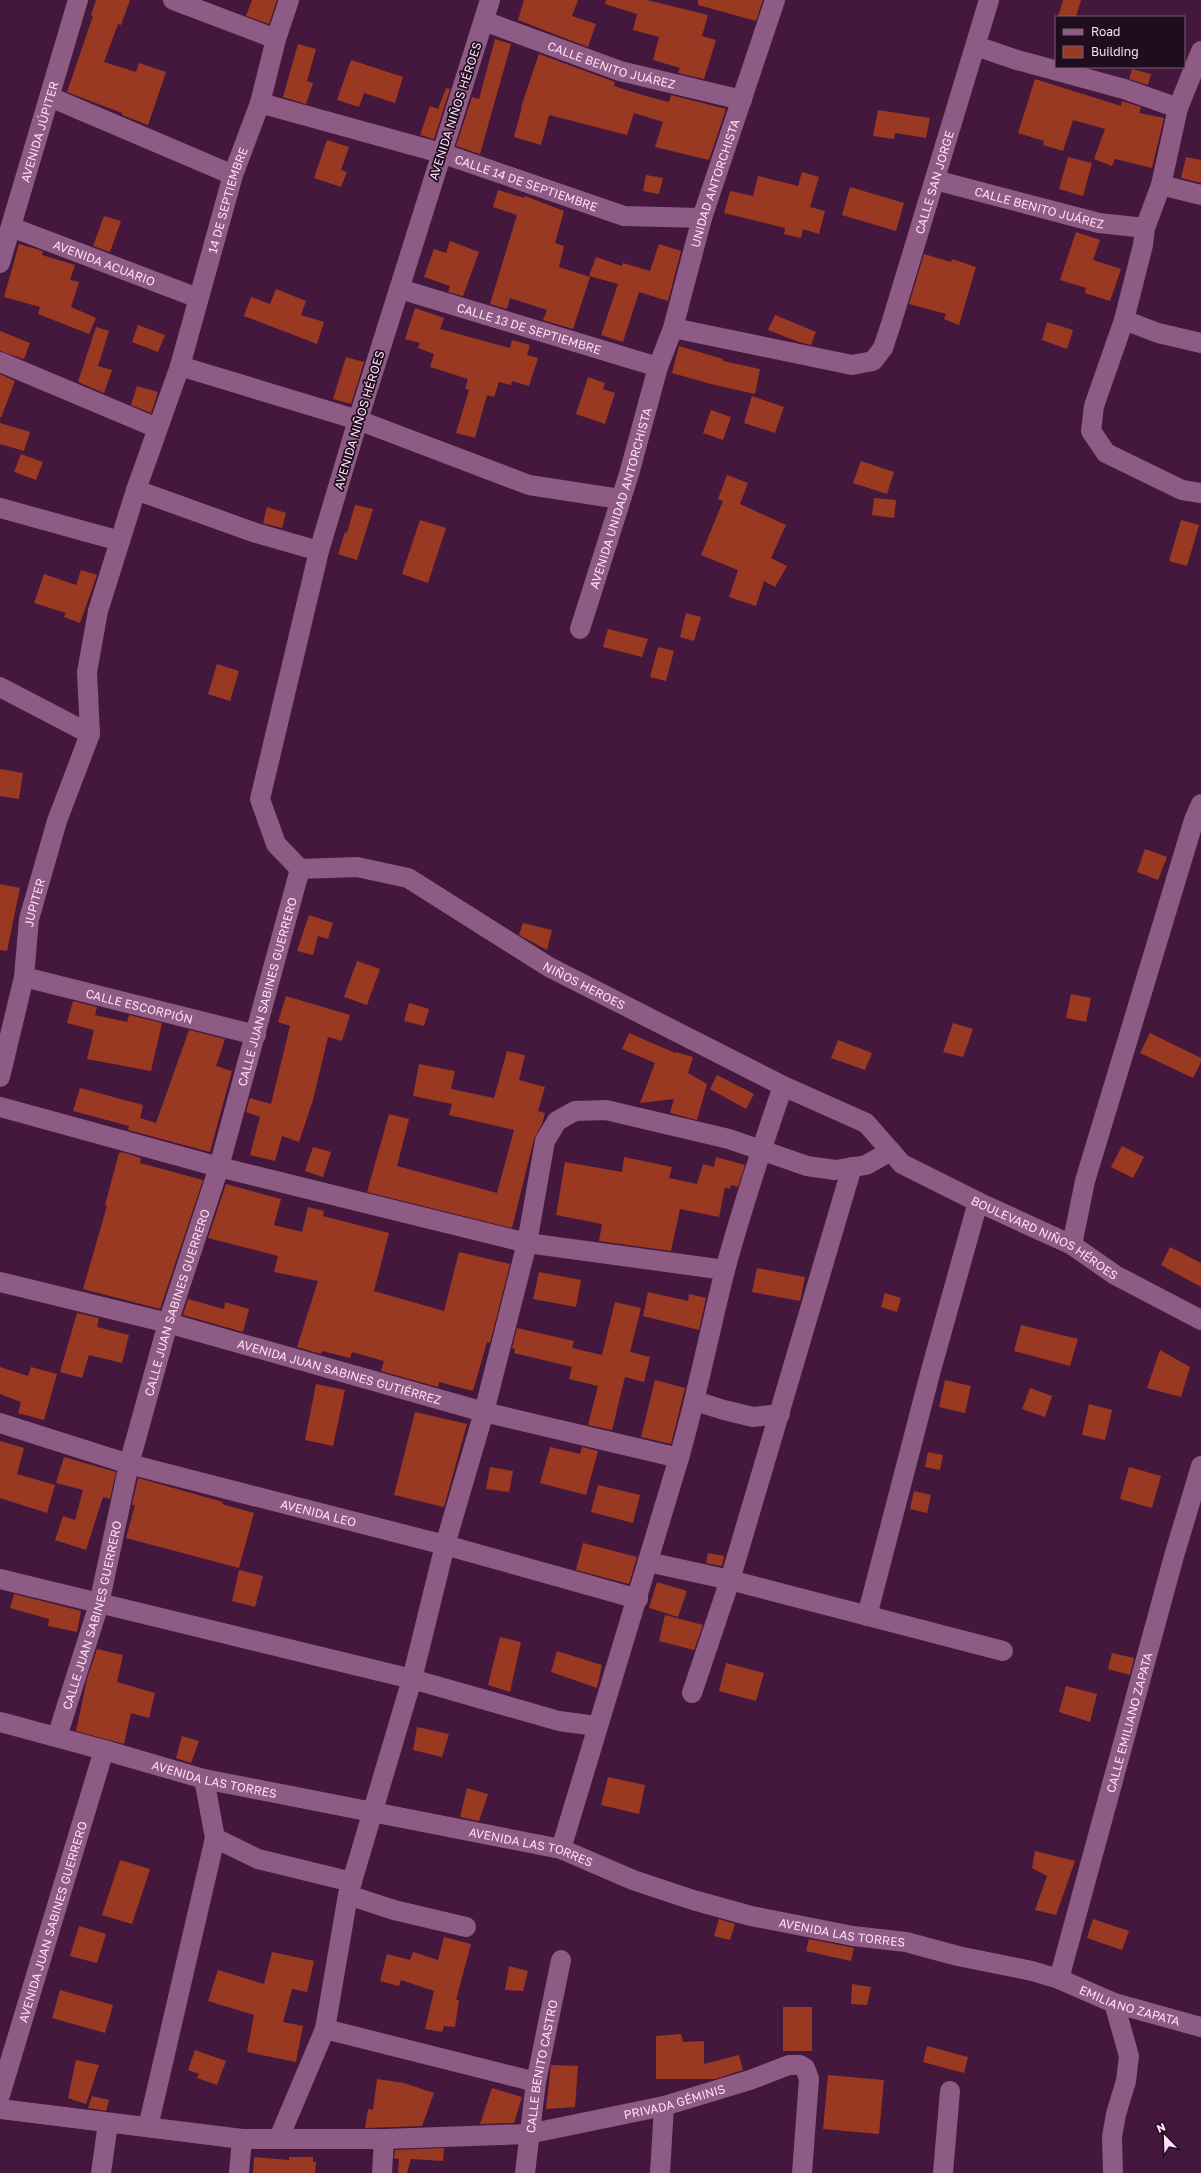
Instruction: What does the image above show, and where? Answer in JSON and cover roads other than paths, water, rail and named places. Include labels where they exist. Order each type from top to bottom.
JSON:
[{"type":"street","name":"AVENIDA JÚPITER","points":[[0,263],[78,0]]},
{"type":"street","points":[[173,0],[276,39]]},
{"type":"street","name":"14 DE SEPTIEMBRE","points":[[90,734],[87,672],[98,611],[136,490],[180,366],[233,175],[260,103],[276,39],[289,0]]},
{"type":"street","name":"AVENIDA NIÑOS HÉROES","points":[[300,869],[276,844],[260,799],[319,551],[358,420],[490,0]]},
{"type":"street","name":"UNIDAD ANTORCHISTA","points":[[658,367],[674,328],[702,218],[774,0]]},
{"type":"street","name":"CALLE SAN JORGE","points":[[674,328],[852,365],[873,361],[883,348],[989,0]]},
{"type":"street","name":"CALLE BENITO JUÁREZ","points":[[484,21],[620,71],[742,100]]},
{"type":"street","points":[[976,46],[1017,60],[1124,89],[1178,108]]},
{"type":"street","points":[[1201,50],[1178,108],[1162,185],[1145,228],[1143,245],[1124,320],[1094,406],[1091,431],[1106,453],[1182,490],[1201,493]]},
{"type":"street","points":[[50,97],[233,175]]},
{"type":"street","name":"CALLE 14 DE SEPTIEMBRE","points":[[260,103],[441,153],[624,216],[702,218]]},
{"type":"street","name":"CALLE BENITO JUÁREZ","points":[[935,180],[1099,224],[1145,228]]},
{"type":"street","points":[[1162,185],[1201,195]]},
{"type":"street","name":"AVENIDA ACUARIO","points":[[11,227],[198,298]]},
{"type":"street","name":"CALLE 13 DE SEPTIEMBRE","points":[[400,289],[658,367]]},
{"type":"street","points":[[1124,320],[1158,333],[1201,343]]},
{"type":"street","points":[[0,362],[157,428]]},
{"type":"street","points":[[180,366],[358,420],[528,485],[620,499]]},
{"type":"street","name":"AVENIDA UNIDAD ANTORCHISTA","points":[[580,629],[629,474],[658,367]]},
{"type":"street","points":[[136,490],[256,533],[319,551]]},
{"type":"street","points":[[0,508],[120,541]]},
{"type":"street","points":[[0,687],[90,734]]},
{"type":"street","name":"JUPITER","points":[[0,1077],[4,1039],[24,977],[29,919],[57,820],[90,734]]},
{"type":"street","points":[[1072,1245],[1085,1181],[1194,820],[1201,804]]},
{"type":"street","name":"NIÑOS HEROES","points":[[300,869],[357,867],[408,878],[549,967],[783,1086],[866,1123],[891,1151]]},
{"type":"street","name":"CALLE JUAN SABINES GUERRERO","points":[[57,1737],[99,1604],[129,1464],[168,1323],[219,1167],[300,869]]},
{"type":"street","name":"CALLE ESCORPIÓN","points":[[24,977],[256,1035]]},
{"type":"street","points":[[560,1849],[596,1726],[638,1599],[695,1400],[725,1270],[761,1150],[783,1086]]},
{"type":"street","points":[[0,1107],[219,1167],[527,1243],[725,1270]]},
{"type":"street","points":[[279,2138],[325,2029],[350,1889],[374,1812],[412,1679],[445,1545],[484,1412],[527,1243],[545,1141],[557,1122],[575,1111],[606,1110],[729,1139],[807,1166],[835,1170],[866,1165],[891,1151]]},
{"type":"street","name":"BOULEVARD NIÑOS HÉROES","points":[[891,1151],[902,1164],[978,1202],[1072,1245],[1115,1275],[1201,1320]]},
{"type":"street","points":[[692,1693],[730,1580],[852,1167]]},
{"type":"street","points":[[867,1616],[931,1370],[978,1202]]},
{"type":"street","name":"AVENIDA JUAN SABINES GUTIÉRREZ","points":[[0,1282],[168,1323],[484,1412],[679,1458]]},
{"type":"street","points":[[695,1400],[724,1410],[753,1417],[780,1414]]},
{"type":"street","name":"AVENIDA LEO","points":[[0,1423],[129,1464],[445,1545],[638,1599]]},
{"type":"street","name":"CALLE EMILIANO ZAPATA","points":[[1060,1979],[1174,1556],[1200,1473]]},
{"type":"street","points":[[648,1562],[730,1580],[1003,1651]]},
{"type":"street","points":[[0,1579],[412,1679],[560,1721],[596,1726]]},
{"type":"street","name":"AVENIDA LAS TORRES","points":[[0,1722],[204,1779],[560,1849],[634,1880],[693,1900],[751,1916],[853,1936],[906,1942],[1060,1979]]},
{"type":"street","name":"AVENIDA JUAN SABINES GUERRERO","points":[[0,2095],[104,1750]]},
{"type":"street","points":[[148,2126],[215,1838],[204,1779]]},
{"type":"street","points":[[215,1838],[258,1860],[350,1889],[394,1910],[466,1927]]},
{"type":"street","name":"CALLE BENITO CASTRO","points":[[525,2173],[528,2134],[536,2082],[560,1960]]},
{"type":"street","name":"EMILIANO ZAPATA","points":[[1060,1979],[1114,2003],[1201,2027]]},
{"type":"street","points":[[1113,2173],[1112,2137],[1116,2114],[1126,2081],[1129,2056],[1114,2003]]},
{"type":"street","points":[[325,2029],[536,2082]]},
{"type":"street","name":"PRIVADA GÉMINIS","points":[[0,2109],[108,2123],[148,2126],[242,2139],[384,2139],[528,2134],[664,2106],[750,2080],[788,2065],[800,2065],[805,2068],[809,2079],[802,2173]]},
{"type":"street","points":[[943,2173],[950,2091]]},
{"type":"street","points":[[660,2173],[664,2106]]},
{"type":"street","points":[[101,2173],[108,2123]]},
{"type":"street","points":[[239,2173],[242,2139]]},
{"type":"street","points":[[382,2173],[384,2139]]}]
